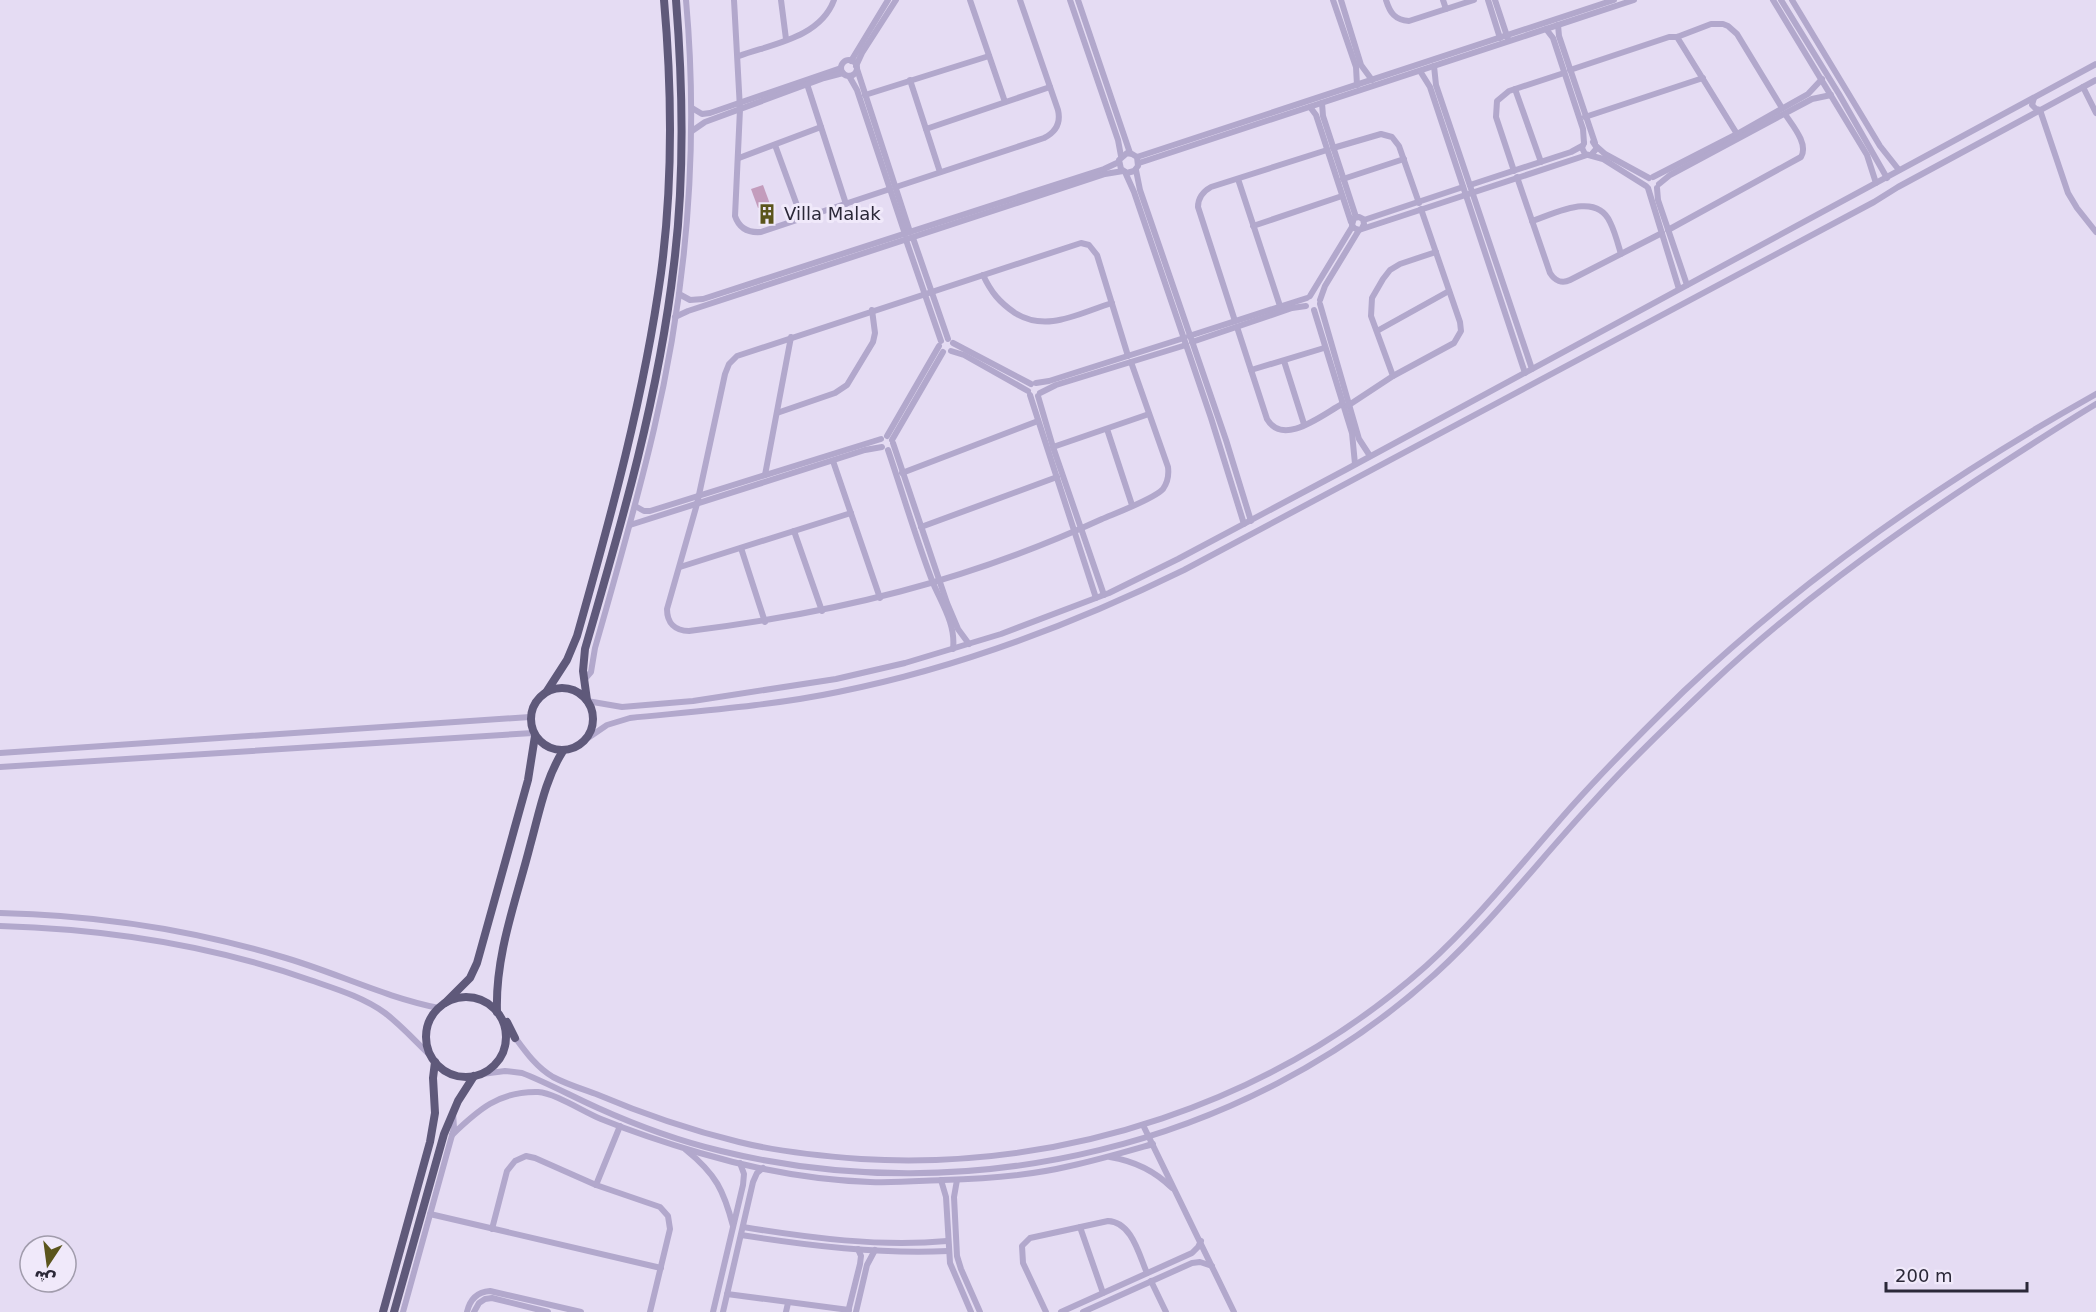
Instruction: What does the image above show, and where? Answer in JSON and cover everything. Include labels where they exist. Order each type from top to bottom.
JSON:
[{"type":"main road","points":[[383,1312],[430,1142],[434,1119],[434,1060],[426,1043],[427,1028],[434,1014],[470,978],[477,963],[528,780],[534,734],[530,717],[535,702],[547,691],[567,660],[577,636],[634,425],[651,339],[662,262],[668,184],[668,47],[664,0]]},
{"type":"main road","points":[[534,734],[547,747],[562,751],[575,748],[585,740],[593,724],[584,680],[585,649],[631,510],[663,341],[675,256],[682,131],[676,0]]},
{"type":"main road","points":[[547,691],[566,688],[577,692],[587,701]]},
{"type":"main road","points":[[497,1012],[500,962],[507,932],[551,773],[562,751]]},
{"type":"main road","points":[[497,989],[502,1009],[515,1038]]},
{"type":"main road","points":[[394,1312],[448,1123],[478,1075],[500,1058],[506,1042],[505,1026],[497,1012],[486,1002],[472,998],[458,998],[442,1006]]},
{"type":"main road","points":[[434,1060],[453,1074],[478,1075]]},
{"type":"main road","points":[[434,1119],[448,1123]]},
{"type":"street","points":[[584,680],[592,668],[595,648],[657,418],[679,294],[687,225],[692,132],[686,0]]},
{"type":"street","points":[[735,0],[740,106],[735,216],[740,226],[750,232],[761,232],[802,219],[1044,138],[1053,133],[1058,125],[1059,115],[1020,0]]},
{"type":"street","points":[[781,0],[786,39]]},
{"type":"street","points":[[739,56],[815,27],[828,14],[834,0]]},
{"type":"street","points":[[692,132],[705,122],[740,106],[844,72],[855,73],[854,65],[888,0]]},
{"type":"street","points":[[854,65],[896,0]]},
{"type":"street","points":[[970,0],[1005,102]]},
{"type":"street","points":[[1070,0],[1087,38],[1130,153],[1137,163],[1140,190],[1156,247]]},
{"type":"street","points":[[1078,0],[1118,140],[1124,172],[1156,247],[1251,521]]},
{"type":"street","points":[[1333,0],[1356,67],[1357,85]]},
{"type":"street","points":[[1341,0],[1361,65],[1372,80]]},
{"type":"street","points":[[1386,0],[1393,15],[1405,21],[1474,0]]},
{"type":"street","points":[[1443,0],[1446,9]]},
{"type":"street","points":[[1488,0],[1505,38]]},
{"type":"street","points":[[1495,0],[1505,38]]},
{"type":"street","points":[[1248,124],[1322,103],[1614,0]]},
{"type":"street","points":[[679,294],[690,300],[699,300],[1105,174],[1130,173],[1137,163],[1357,85],[1434,66],[1505,38],[1546,29],[1634,0]]},
{"type":"street","points":[[1773,0],[1867,155],[1876,183]]},
{"type":"street","points":[[1781,0],[1862,132],[1887,178]]},
{"type":"street","points":[[1792,0],[1880,146],[1899,170]]},
{"type":"street","points":[[1337,14],[1345,11]]},
{"type":"street","points":[[1711,24],[1728,26],[1737,34],[1804,145],[1804,151],[1801,156],[1621,254],[1566,282],[1556,280],[1550,273],[1495,112],[1500,97],[1515,89],[1567,71],[1677,36],[1711,24]]},
{"type":"street","points":[[1558,25],[1567,71],[1583,129],[1584,152],[1603,159],[1653,190],[1670,175],[1783,111],[1812,91],[1822,79]]},
{"type":"street","points":[[1356,225],[1515,174],[1595,153],[1595,144],[1567,71],[1553,38],[1546,29]]},
{"type":"street","points":[[1677,36],[1737,134]]},
{"type":"street","points":[[865,95],[989,56]]},
{"type":"street","points":[[854,65],[843,63],[844,72],[857,90],[893,188]]},
{"type":"street","points":[[587,701],[629,706],[679,702],[801,686],[905,663],[953,649],[1012,630],[1104,595],[1251,521],[2096,64]]},
{"type":"street","points":[[854,65],[945,344],[951,351],[1031,388],[1040,387],[1039,394],[1053,447],[1096,598]]},
{"type":"street","points":[[1434,66],[1436,85],[1451,140]]},
{"type":"street","points":[[1416,70],[1430,87],[1451,140],[1506,303],[1532,369]]},
{"type":"street","points":[[692,108],[698,113],[706,114],[740,106],[844,72]]},
{"type":"street","points":[[1585,117],[1703,78]]},
{"type":"street","points":[[585,740],[607,725],[630,718],[826,694],[910,675],[1009,644],[1116,603],[1184,570],[1874,202],[2096,80]]},
{"type":"street","points":[[910,81],[940,172]]},
{"type":"street","points":[[807,84],[846,204]]},
{"type":"street","points":[[926,129],[1050,87]]},
{"type":"street","points":[[2083,87],[2096,112]]},
{"type":"street","points":[[1515,89],[1541,162]]},
{"type":"street","points":[[1687,285],[1646,181],[1783,111],[1812,99],[1831,95]]},
{"type":"street","points":[[2034,98],[2032,105],[2036,110],[2040,110]]},
{"type":"street","points":[[1322,103],[1322,113],[1342,196],[1356,225]]},
{"type":"street","points":[[1310,107],[1316,115],[1343,179],[1356,225],[1325,286],[1320,302],[1314,310]]},
{"type":"street","points":[[2040,110],[2068,193],[2096,232]]},
{"type":"street","points":[[2009,111],[2016,116],[2015,123]]},
{"type":"street","points":[[739,158],[821,127]]},
{"type":"street","points":[[1386,134],[1396,141],[1404,159],[1461,327],[1457,340],[1345,405],[1294,430],[1284,432],[1274,428],[1270,424],[1251,370],[1198,202],[1206,190],[1375,135],[1386,134]]},
{"type":"street","points":[[1515,174],[1571,152],[1590,141],[1605,154],[1656,178],[1658,200],[1679,289]]},
{"type":"street","points":[[775,145],[802,219]]},
{"type":"street","points":[[980,213],[1120,159],[1130,153]]},
{"type":"street","points":[[1343,179],[1404,159]]},
{"type":"street","points":[[1238,179],[1280,306]]},
{"type":"street","points":[[1253,226],[1342,196]]},
{"type":"street","points":[[1306,306],[1309,297],[1356,225],[1364,220],[1420,206]]},
{"type":"street","points":[[1532,221],[1580,206],[1594,207],[1601,210],[1610,221],[1621,254]]},
{"type":"street","points":[[1775,237],[1776,245],[1781,250]]},
{"type":"street","points":[[1085,243],[1093,247],[1128,359],[1168,467],[1168,478],[1161,491],[1078,530],[1008,558],[880,598],[822,611],[689,632],[674,627],[669,621],[667,609],[697,504],[729,364],[744,352],[928,293],[1077,244],[1085,243]]},
{"type":"street","points":[[1752,250],[1759,254],[1759,262]]},
{"type":"street","points":[[1393,376],[1371,316],[1373,293],[1395,267],[1436,252]]},
{"type":"street","points":[[675,317],[843,257]]},
{"type":"street","points":[[983,275],[1000,302],[1023,318],[1037,322],[1051,322],[1112,303]]},
{"type":"street","points":[[1377,331],[1449,291]]},
{"type":"street","points":[[1267,314],[1280,306],[1309,297],[1317,297],[1320,302],[1334,368],[1352,433],[1355,464]]},
{"type":"street","points":[[1506,303],[1525,373]]},
{"type":"street","points":[[1031,388],[1267,314],[1306,306],[1314,310],[1324,348],[1334,368]]},
{"type":"street","points":[[777,412],[835,393],[847,385],[873,342],[875,333],[872,310]]},
{"type":"street","points":[[765,476],[791,337]]},
{"type":"street","points":[[945,344],[920,383],[885,448],[948,615],[954,638],[953,649]]},
{"type":"street","points":[[945,344],[1039,394]]},
{"type":"street","points":[[1251,370],[1324,348]]},
{"type":"street","points":[[1039,394],[1056,385],[1128,359]]},
{"type":"street","points":[[1284,361],[1304,424]]},
{"type":"street","points":[[1031,388],[1038,421],[1057,477],[1104,595]]},
{"type":"street","points":[[505,1026],[537,1065],[552,1076],[646,1115],[721,1138],[776,1150],[904,1161],[980,1158],[1060,1147],[1182,1112],[1241,1087],[1288,1063],[1389,997],[1463,931],[1606,769],[1725,654],[1866,539],[2020,437],[2096,394]]},
{"type":"street","points":[[478,1075],[499,1071],[516,1072],[646,1128],[723,1152],[861,1173],[930,1173],[1021,1166],[1106,1149],[1187,1124],[1280,1082],[1355,1037],[1396,1008],[1479,932],[1591,803],[1645,748],[1724,672],[1791,614],[1918,517],[2096,404]]},
{"type":"street","points":[[1345,405],[1359,439],[1370,456]]},
{"type":"street","points":[[1053,447],[1149,414]]},
{"type":"street","points":[[1214,417],[1244,524]]},
{"type":"street","points":[[902,473],[1038,421]]},
{"type":"street","points":[[1107,429],[1132,506]]},
{"type":"street","points":[[631,510],[650,511],[888,440]]},
{"type":"street","points":[[885,448],[888,440]]},
{"type":"street","points":[[888,440],[921,527],[936,582],[958,629],[969,644]]},
{"type":"street","points":[[630,525],[869,449],[885,448]]},
{"type":"street","points":[[833,461],[880,598]]},
{"type":"street","points":[[1347,469],[1348,476],[1353,480]]},
{"type":"street","points":[[921,527],[1057,477]]},
{"type":"street","points":[[1324,481],[1329,485],[1330,492]]},
{"type":"street","points":[[680,567],[851,513]]},
{"type":"street","points":[[794,531],[822,611]]},
{"type":"street","points":[[741,548],[765,621]]},
{"type":"street","points":[[930,655],[929,661],[934,668]]},
{"type":"street","points":[[905,663],[911,667],[910,675]]},
{"type":"street","points":[[679,702],[680,713]]},
{"type":"street","points":[[629,706],[630,718]]},
{"type":"street","points":[[0,753],[530,717]]},
{"type":"street","points":[[480,721],[481,736]]},
{"type":"street","points":[[0,767],[534,734]]},
{"type":"street","points":[[45,750],[44,759],[48,764]]},
{"type":"street","points":[[28,752],[31,758],[29,765]]},
{"type":"street","points":[[0,912],[58,915],[188,933],[280,956],[405,1000],[442,1006]]},
{"type":"street","points":[[0,926],[102,933],[165,942],[270,967],[345,992],[368,1003],[386,1014],[434,1060]]},
{"type":"street","points":[[368,1003],[374,997],[376,990]]},
{"type":"street","points":[[572,1096],[577,1086]]},
{"type":"street","points":[[553,1095],[556,1088]]},
{"type":"street","points":[[452,1135],[473,1114],[493,1101],[532,1092],[553,1095],[620,1126],[684,1148],[763,1168],[851,1181],[957,1180],[1040,1172],[1153,1144]]},
{"type":"street","points":[[403,1312],[452,1135],[455,1121],[453,1112]]},
{"type":"street","points":[[1182,1112],[1187,1124]]},
{"type":"street","points":[[1143,1125],[1234,1312]]},
{"type":"street","points":[[596,1185],[620,1126]]},
{"type":"street","points":[[684,1148],[717,1180],[727,1202],[734,1227]]},
{"type":"street","points":[[492,1229],[507,1171],[515,1161],[522,1157],[536,1158],[596,1185],[657,1206],[665,1211],[670,1228],[650,1312]]},
{"type":"street","points":[[1106,1157],[1145,1168],[1177,1192]]},
{"type":"street","points":[[713,1312],[744,1180],[740,1163]]},
{"type":"street","points":[[723,1312],[753,1182],[763,1168]]},
{"type":"street","points":[[744,1180],[750,1179],[753,1182]]},
{"type":"street","points":[[941,1180],[945,1192],[947,1241],[952,1270],[971,1312]]},
{"type":"street","points":[[957,1180],[954,1192],[957,1256],[963,1276],[980,1312]]},
{"type":"street","points":[[945,1192],[951,1190],[954,1192]]},
{"type":"street","points":[[430,1214],[661,1268]]},
{"type":"street","points":[[1046,1312],[1023,1263],[1022,1246],[1030,1238],[1108,1221],[1122,1225],[1128,1232],[1147,1273]]},
{"type":"street","points":[[743,1227],[848,1241],[897,1243],[947,1241]]},
{"type":"street","points":[[1080,1227],[1103,1293]]},
{"type":"street","points":[[741,1235],[801,1244],[858,1249],[948,1251]]},
{"type":"street","points":[[1062,1312],[1188,1255],[1196,1250],[1201,1241]]},
{"type":"street","points":[[727,1294],[849,1311],[861,1259],[858,1249]]},
{"type":"street","points":[[856,1312],[869,1260],[875,1250]]},
{"type":"street","points":[[1188,1255],[1192,1258],[1192,1263]]},
{"type":"street","points":[[861,1259],[869,1260]]},
{"type":"street","points":[[1083,1312],[1096,1309],[1192,1263],[1200,1262],[1212,1266]]},
{"type":"street","points":[[1151,1281],[1166,1312]]},
{"type":"street","points":[[467,1312],[474,1297],[486,1291],[536,1305],[548,1312]]},
{"type":"street","points":[[474,1312],[479,1303],[490,1298],[581,1312]]},
{"type":"street","points":[[786,1312],[788,1303]]},
{"type":"shaded area","points":[[763,185],[770,204],[758,208],[751,189]]},
{"type":"place","name":"Villa Malak","points":[[767,214]]}]
